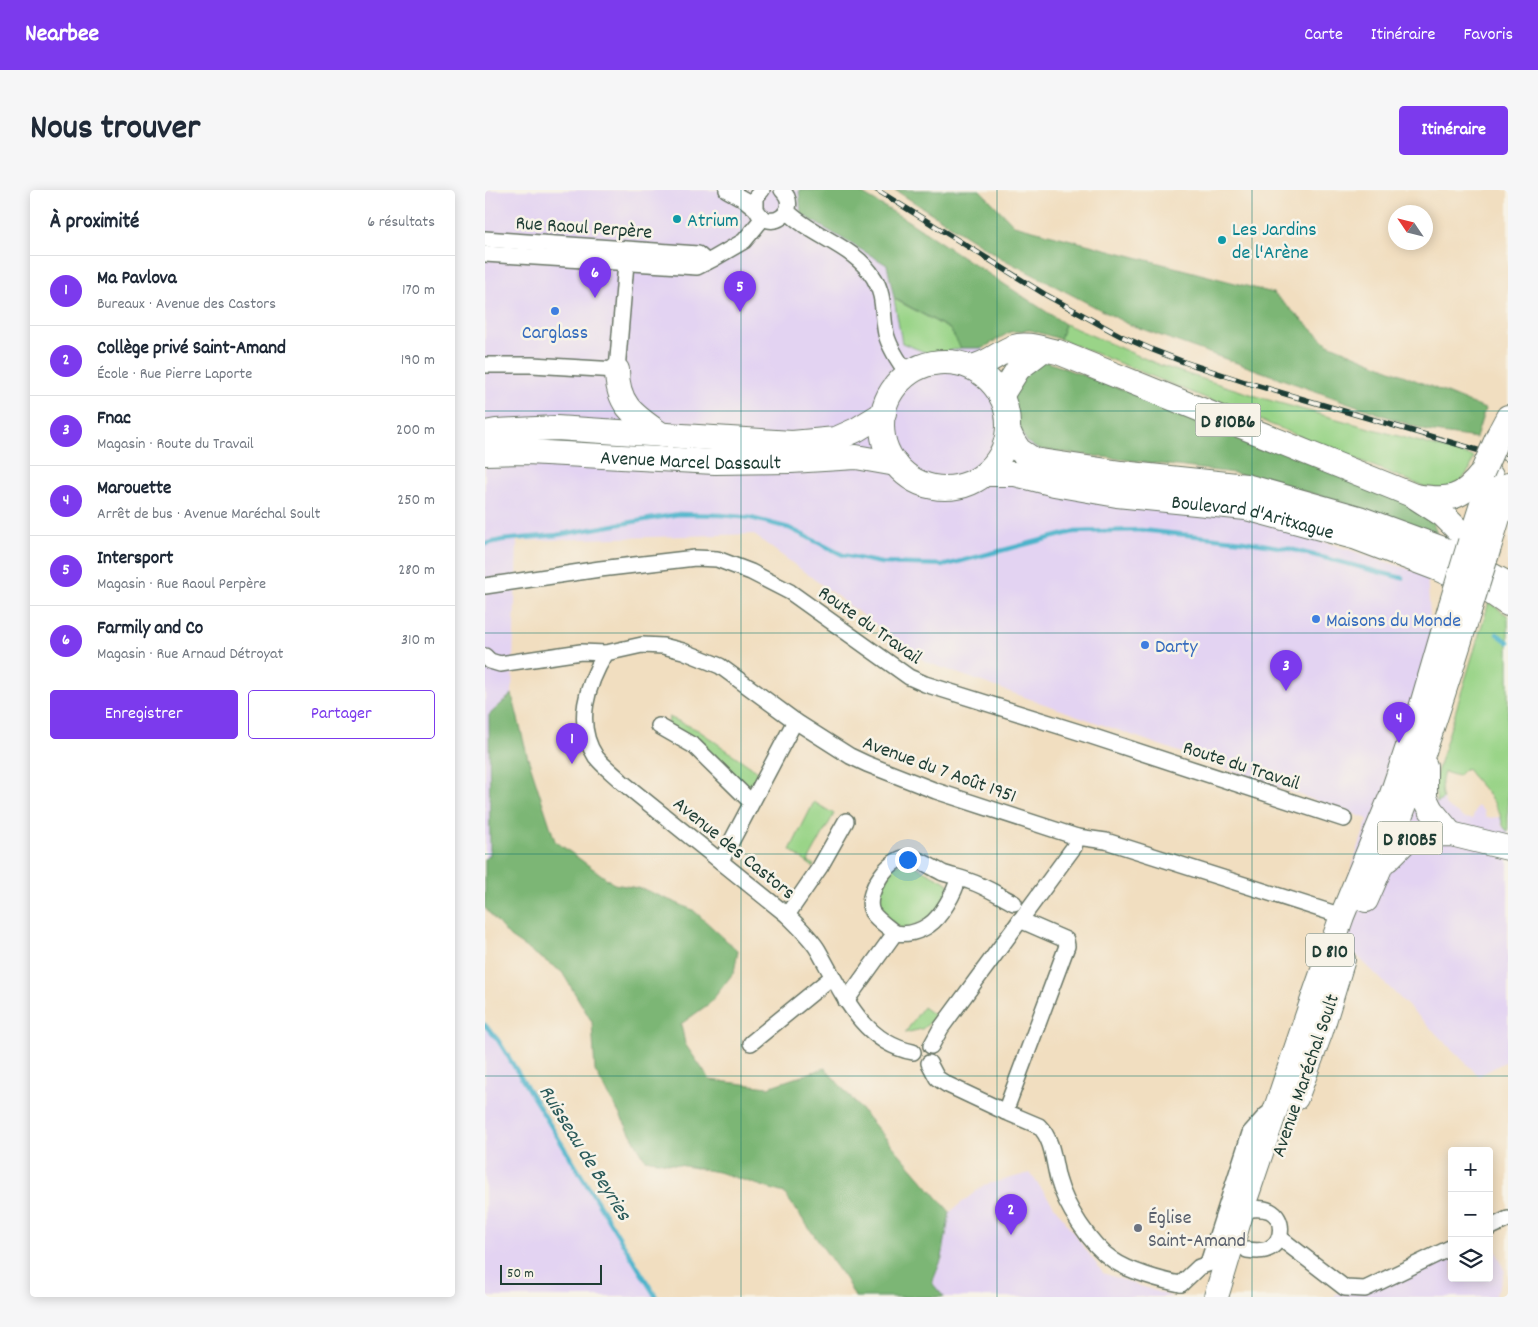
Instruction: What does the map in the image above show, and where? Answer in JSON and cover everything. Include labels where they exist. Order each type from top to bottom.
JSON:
[{"type":"main road","name":"D 810B6","points":[[971,367],[980,366],[1015,346],[1034,346],[1043,350],[1058,352],[1412,495],[1443,515],[1479,544]]},
{"type":"main road","points":[[1001,396],[1018,369],[1043,350]]},
{"type":"main road","points":[[949,362],[971,367],[983,374],[1001,396],[1007,412],[1008,430],[1004,446],[996,461],[985,474],[972,482],[942,488],[927,485],[910,477],[896,464],[887,448],[883,431],[883,412],[888,398],[908,374],[927,364],[949,362]]},
{"type":"main road","points":[[617,370],[617,385],[626,406],[662,435]]},
{"type":"main road","name":"Avenue Marcel Dassault","points":[[489,432],[556,428],[791,443],[836,439],[856,430],[883,412]]},
{"type":"main road","name":"D 810B6","points":[[1412,495],[1439,499],[1460,494],[1493,478],[1505,425]]},
{"type":"main road","name":"Boulevard d'Aritxague","points":[[1008,430],[1019,450],[1034,460],[1121,473],[1246,486],[1359,518],[1443,549],[1508,584]]},
{"type":"main road","name":"Avenue Marcel Dassault","points":[[485,453],[527,452],[715,462],[791,461],[856,457],[896,464]]},
{"type":"main road","name":"Boulevard d'Aritxague","points":[[985,474],[1015,474],[1054,484],[1117,495],[1245,508],[1357,538],[1437,568],[1492,593],[1508,604]]},
{"type":"main road","name":"D 810","points":[[1216,1297],[1227,1257],[1250,1209],[1276,1108],[1342,916],[1391,797],[1421,708],[1460,608],[1479,544],[1493,478]]},
{"type":"main road","name":"Avenue Maréchal Soult","points":[[1250,1209],[1321,1031],[1358,916],[1403,813],[1425,751],[1460,608]]},
{"type":"main road","points":[[1425,751],[1425,798],[1431,810],[1451,834]]},
{"type":"main road","name":"D 810B5","points":[[1381,866],[1407,839],[1420,835],[1451,834],[1508,848]]},
{"type":"main road","name":"D 810","points":[[1227,1257],[1232,1297]]},
{"type":"street","points":[[727,190],[745,200],[759,213],[774,220],[784,216],[787,211],[789,201],[782,190]]},
{"type":"street","points":[[759,213],[755,203],[756,197],[761,190]]},
{"type":"street","points":[[787,211],[806,227],[854,256],[867,268],[875,279],[880,291],[889,343],[908,374]]},
{"type":"street","name":"Rue Raoul Perpère","points":[[485,254],[697,267],[745,241],[759,213]]},
{"type":"street","name":"Rue Raoul Perpère","points":[[485,239],[698,254],[707,262]]},
{"type":"street","points":[[485,365],[532,365],[617,370],[626,263]]},
{"type":"street","name":"Route du Travail","points":[[485,586],[667,561],[695,558],[717,559],[751,572],[790,592],[909,677],[925,684],[1344,819]]},
{"type":"street","name":"Avenue du 7 Août 1951","points":[[485,656],[490,661],[500,664],[581,652],[606,653],[642,645],[663,646],[691,654],[720,666],[795,721],[850,756],[936,792],[1077,837],[1106,841],[1342,916]]},
{"type":"street","name":"Avenue des Castors","points":[[606,653],[600,663],[586,702],[584,724],[588,741],[597,758],[622,782],[787,915],[817,949],[846,1001],[865,1025],[893,1046],[913,1052]]},
{"type":"street","points":[[721,861],[795,721]]},
{"type":"street","points":[[659,726],[694,746],[751,802]]},
{"type":"street","points":[[787,915],[820,867],[846,821]]},
{"type":"street","points":[[931,1046],[941,1028],[1074,847],[1077,837]]},
{"type":"street","points":[[958,878],[953,893],[929,925],[904,934],[895,933],[872,912],[871,894],[887,868],[899,858],[911,858],[969,881],[1014,903]]},
{"type":"street","points":[[1005,1112],[1067,946],[1066,940],[1020,920]]},
{"type":"street","points":[[846,1001],[895,933]]},
{"type":"street","points":[[751,1043],[832,977]]},
{"type":"street","points":[[922,1043],[931,1046],[934,1055],[929,1063],[923,1065],[917,1063],[913,1058],[916,1046],[922,1043]]},
{"type":"street","points":[[929,1063],[937,1078],[1005,1112],[1039,1126],[1047,1136],[1052,1148],[1058,1180],[1067,1202],[1087,1233],[1102,1251],[1123,1266],[1170,1282],[1184,1291],[1199,1267],[1227,1257],[1266,1250],[1276,1244],[1280,1238],[1280,1225],[1275,1215],[1269,1211],[1250,1209]]},
{"type":"street","points":[[1227,1257],[1250,1133],[1266,1115],[1276,1108]]},
{"type":"street","points":[[1493,1226],[1508,1219]]},
{"type":"street","points":[[1280,1238],[1345,1288],[1365,1289],[1448,1249]]},
{"type":"shaded area","points":[[485,190],[799,190],[801,214],[887,265],[903,343],[932,355],[961,348],[983,348],[1037,449],[1427,575],[1435,685],[1406,771],[1437,803],[1443,799],[1446,806],[1464,818],[1472,819],[1477,806],[1484,811],[1486,818],[1501,817],[1502,826],[1508,832],[1508,1060],[1479,1076],[1331,930],[1368,819],[926,662],[753,534],[517,541],[512,694],[489,715],[490,855],[485,859]]},
{"type":"shaded area","points":[[485,1022],[658,1297],[485,1297]]},
{"type":"shaded area","points":[[1030,1173],[1103,1273],[1173,1297],[944,1297],[932,1284],[942,1258],[950,1212],[984,1185]]},
{"type":"shaded area","points":[[1493,1243],[1505,1272],[1495,1297],[1335,1297],[1335,1294],[1448,1255],[1448,1282],[1493,1282]]},
{"type":"green space","points":[[799,190],[856,190],[905,219],[1065,324],[1060,339],[1030,330],[1010,332],[983,348],[961,348],[950,329],[894,298],[887,265],[801,214]]},
{"type":"green space","points":[[895,190],[980,190],[1014,225],[1273,293],[1328,344],[1485,409],[1476,438],[1427,431],[1128,324],[1001,258]]},
{"type":"green space","points":[[894,299],[951,330],[961,348],[932,355],[902,343]]},
{"type":"green space","points":[[1065,324],[1162,366],[1272,401],[1474,457],[1470,469],[1462,480],[1444,489],[1425,487],[1060,339]]},
{"type":"green space","points":[[1042,360],[1207,421],[1414,505],[1431,518],[1437,533],[1322,496],[1234,473],[1037,449],[1027,442],[1019,428],[1010,398],[1022,375]]},
{"type":"green space","points":[[1489,602],[1508,616],[1508,832],[1494,803],[1466,768],[1458,776],[1444,772],[1441,786],[1443,799],[1437,803],[1434,782]]},
{"type":"green space","points":[[512,694],[527,755],[555,841],[614,884],[643,889],[693,910],[738,951],[734,972],[710,1003],[681,1024],[685,1044],[710,1080],[768,1087],[825,1068],[950,1212],[942,1258],[932,1283],[944,1297],[855,1297],[846,1280],[784,1193],[718,1172],[645,1159],[595,1071],[592,1022],[562,972],[510,937],[485,908],[485,859],[490,855],[489,715]]},
{"type":"green space","points":[[669,717],[698,730],[761,774],[752,792],[747,791],[668,727]]},
{"type":"green space","points":[[814,802],[834,814],[808,861],[814,865],[813,867],[790,850]]},
{"type":"green space","points":[[895,864],[913,865],[948,883],[950,888],[936,915],[904,930],[876,912],[874,897]]},
{"type":"green space","points":[[923,1007],[937,1017],[922,1029],[905,1033]]},
{"type":"waterway","points":[[485,544],[502,540],[557,535],[679,514],[721,515],[751,518],[789,528],[843,555],[881,563],[946,565],[1073,532],[1141,530],[1243,541],[1290,549],[1402,578]]},
{"type":"waterway","points":[[1497,634],[1508,642]]},
{"type":"waterway","name":"Ruisseau de Beyries","points":[[485,1025],[498,1040],[656,1297]]},
{"type":"railway","points":[[877,190],[1046,295],[1121,336],[1153,350],[1245,382],[1508,459]]},
{"type":"place","name":"Atrium","points":[[677,219]]},
{"type":"place","name":"Les Jardins de l'Arène","points":[[1222,240]]},
{"type":"place","name":"Farmily and Co","points":[[595,298]]},
{"type":"place","name":"Carglass","points":[[555,311]]},
{"type":"place","name":"Intersport","points":[[740,312]]},
{"type":"place","name":"Maisons du Monde","points":[[1316,619]]},
{"type":"place","name":"Darty","points":[[1145,645]]},
{"type":"place","name":"Fnac","points":[[1286,691]]},
{"type":"place","name":"Marouette","points":[[1399,743]]},
{"type":"place","name":"Ma Pavlova","points":[[572,764]]},
{"type":"place","name":"Église Saint-Amand","points":[[1138,1228]]},
{"type":"place","name":"Collège privé Saint-Amand","points":[[1011,1235]]}]
